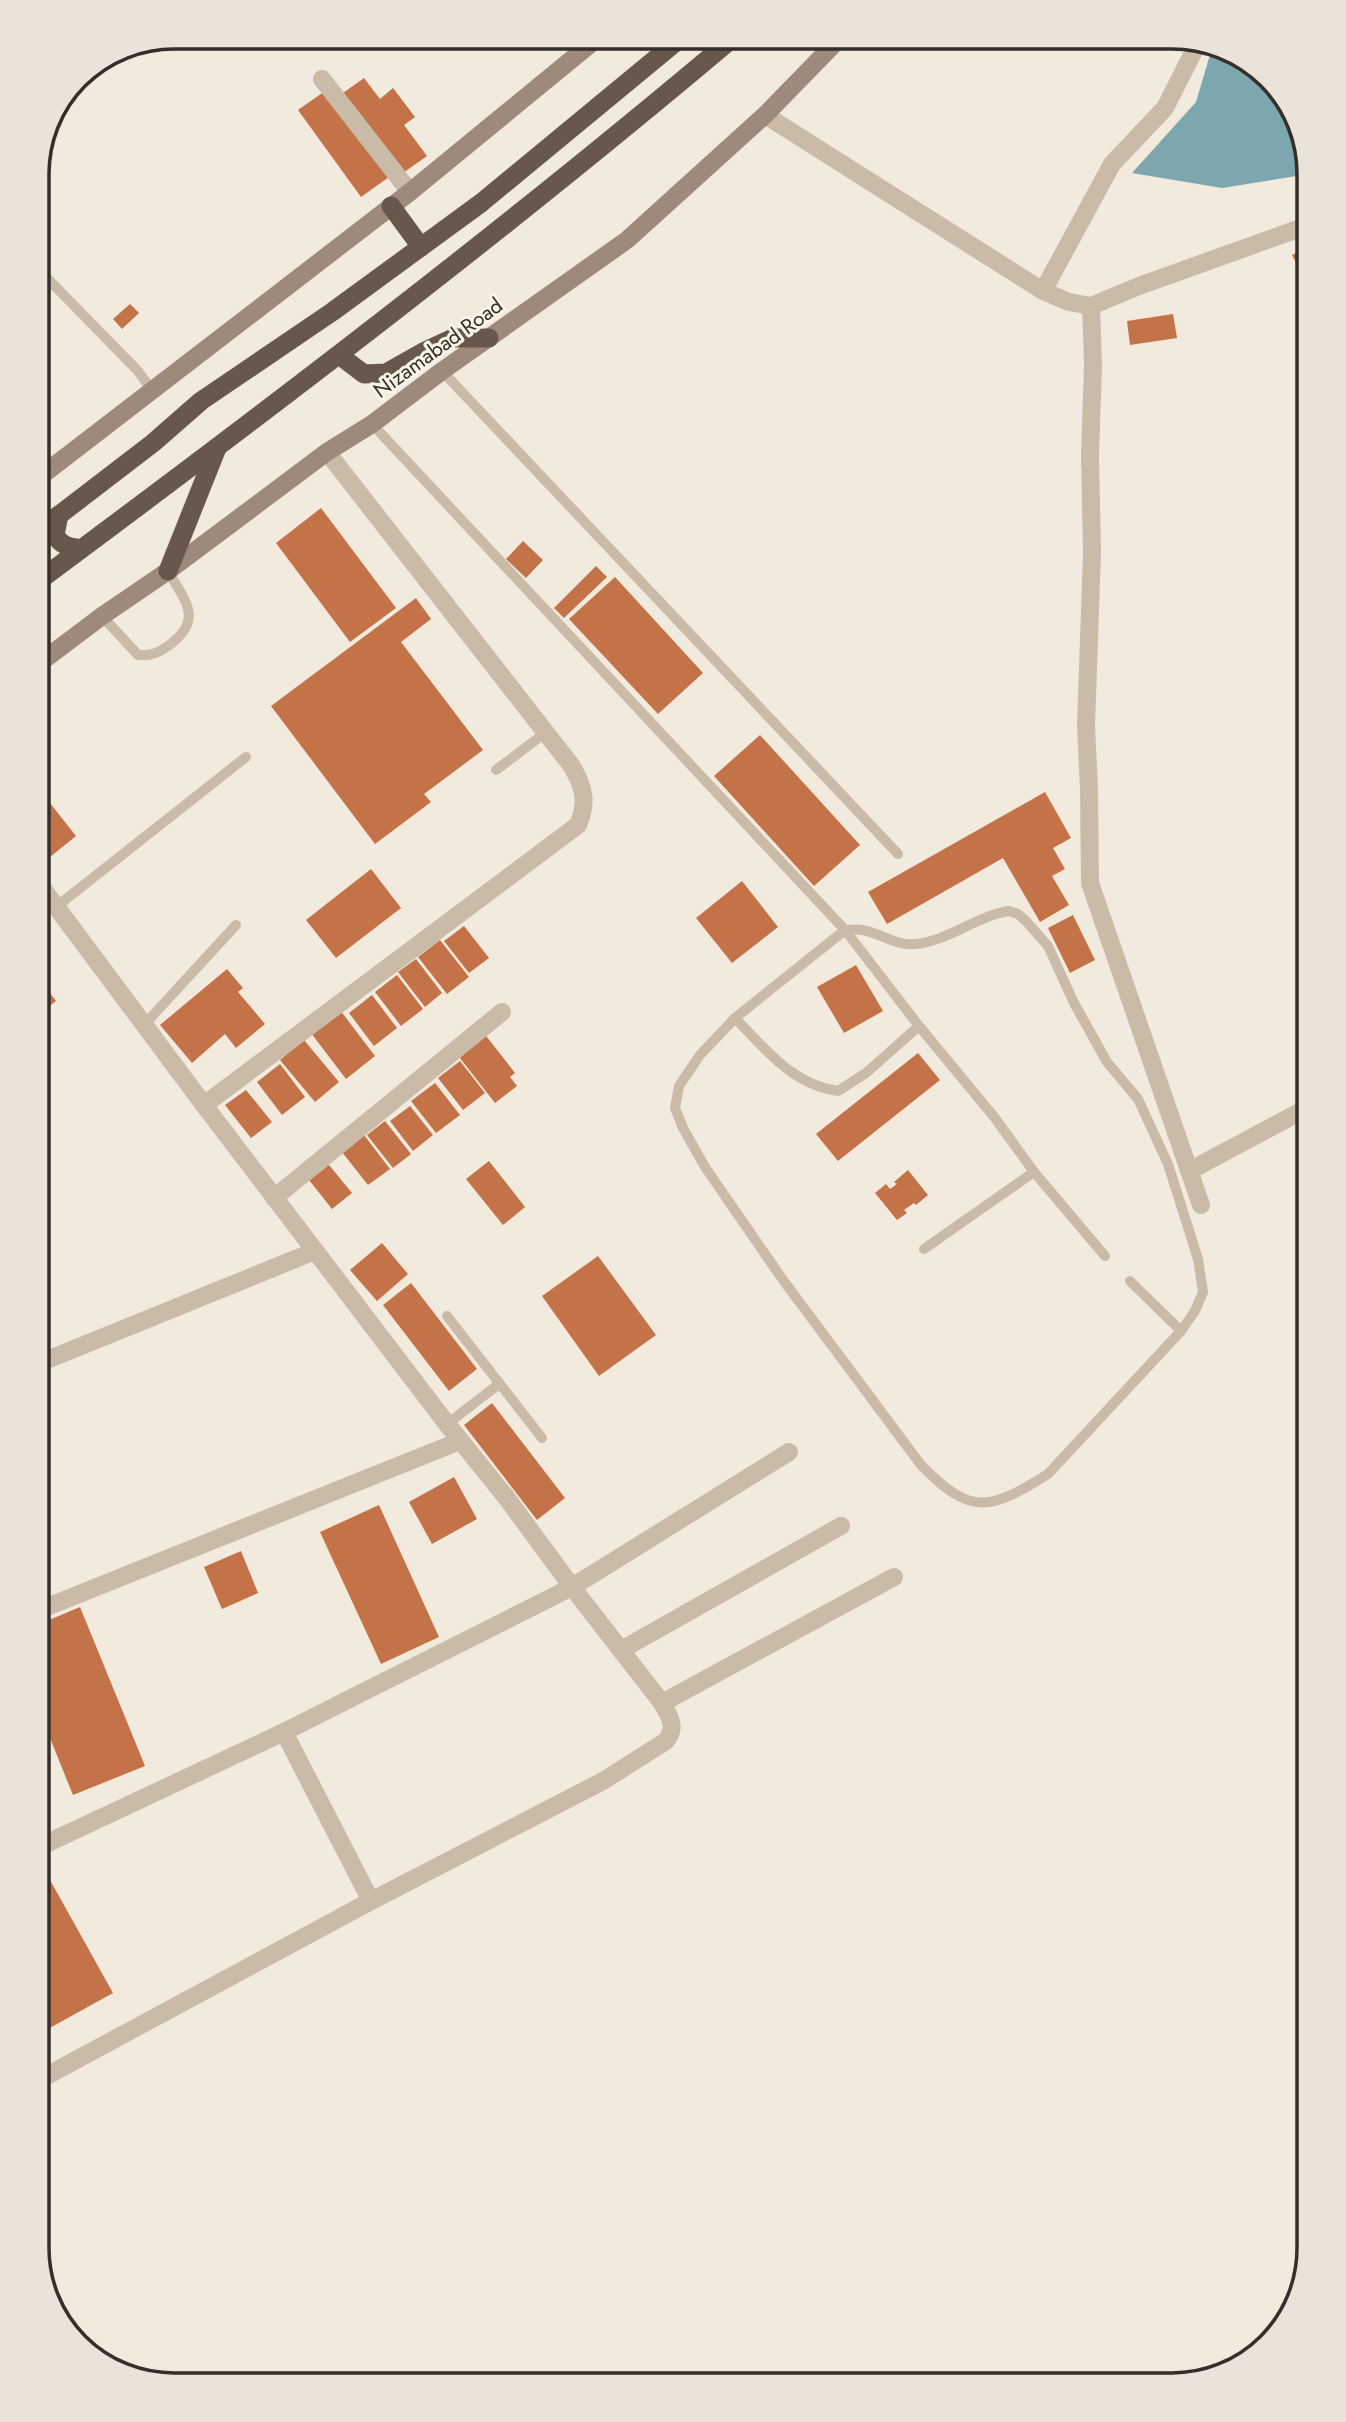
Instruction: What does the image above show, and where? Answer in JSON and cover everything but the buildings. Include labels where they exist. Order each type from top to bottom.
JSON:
[{"type":"highway","points":[[49,523],[153,443],[201,401],[332,312],[481,204],[668,49]]},
{"type":"highway","points":[[49,571],[339,355],[636,121],[720,49]]},
{"type":"highway","points":[[391,206],[421,247]]},
{"type":"highway","points":[[339,355],[364,374],[386,373],[453,338],[489,338]]},
{"type":"highway","points":[[168,571],[217,447]]},
{"type":"highway","points":[[59,515],[55,535],[59,542],[81,549]]},
{"type":"main road","points":[[49,470],[410,192],[584,49]]},
{"type":"main road","name":"Nizamabad Road","points":[[49,656],[327,452],[372,424],[627,240],[765,115],[829,49]]},
{"type":"street","points":[[1043,291],[1112,164],[1165,108],[1194,51]]},
{"type":"street","points":[[322,79],[410,192]]},
{"type":"street","points":[[765,115],[1043,291],[1069,302],[1091,306],[1297,229]]},
{"type":"street","points":[[1091,306],[1092,552],[1086,726],[1090,883],[1201,1205]]},
{"type":"street","points":[[204,1105],[578,825],[585,801],[582,784],[571,765],[327,452]]},
{"type":"street","points":[[49,897],[274,1198],[506,1497],[673,1721],[672,1734],[666,1741],[603,1781],[371,1901],[49,2075]]},
{"type":"street","points":[[274,1198],[502,1012]]},
{"type":"street","points":[[1189,1171],[1297,1113]]},
{"type":"street","points":[[49,1359],[315,1251]]},
{"type":"street","points":[[49,1606],[460,1441]]},
{"type":"street","points":[[49,1841],[284,1732],[572,1587],[789,1452]]},
{"type":"street","points":[[621,1650],[841,1526]]},
{"type":"street","points":[[662,1703],[894,1577]]},
{"type":"street","points":[[284,1732],[371,1901]]},
{"type":"lane","points":[[49,280],[137,370],[152,390]]},
{"type":"lane","points":[[442,371],[898,854]]},
{"type":"lane","points":[[372,424],[845,930],[995,1118],[1034,1172],[1105,1256]]},
{"type":"lane","points":[[102,616],[138,655],[157,654],[182,636],[190,618],[186,602],[168,571]]},
{"type":"lane","points":[[496,770],[545,733]]},
{"type":"lane","points":[[56,907],[246,757]]},
{"type":"lane","points":[[1009,911],[1026,921],[1048,946],[1074,1003],[1107,1062],[1138,1099],[1168,1164],[1198,1259],[1203,1292],[1195,1311],[1181,1331],[1048,1474],[1027,1488],[986,1504],[968,1502],[943,1487],[921,1465],[783,1280],[705,1167],[675,1108],[679,1086],[699,1055],[734,1017],[845,930],[863,930],[903,944],[916,944],[940,939],[997,913],[1009,911]]},
{"type":"lane","points":[[144,1025],[236,925]]},
{"type":"lane","points":[[734,1017],[772,1057],[799,1077],[818,1088],[838,1091],[866,1073],[919,1026]]},
{"type":"lane","points":[[924,1249],[1034,1172]]},
{"type":"lane","points":[[1130,1281],[1181,1331]]},
{"type":"lane","points":[[447,1316],[542,1438]]},
{"type":"lane","points":[[447,1424],[499,1384]]},
{"type":"water","points":[[1210,55],[1242,70],[1276,104],[1288,126],[1293,141],[1297,176],[1222,188],[1132,173],[1196,102]]}]
